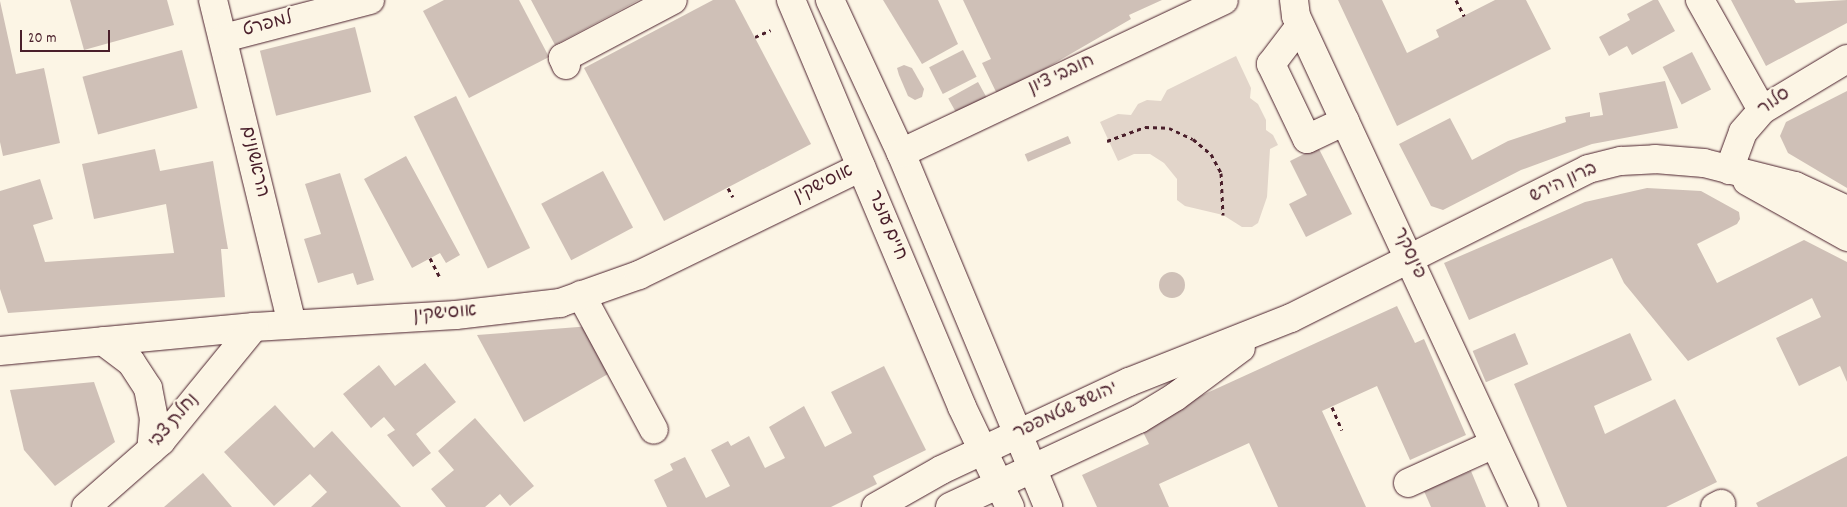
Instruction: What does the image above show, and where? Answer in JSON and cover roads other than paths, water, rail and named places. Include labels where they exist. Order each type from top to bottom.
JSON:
[{"type":"street","name":"הראשונים","points":[[213,0],[224,38],[292,324]]},
{"type":"street","name":"למפרט","points":[[224,38],[370,0]]},
{"type":"street","points":[[566,65],[563,58],[674,0]]},
{"type":"street","name":"חיים עוזר","points":[[791,0],[962,407],[1005,496]]},
{"type":"street","points":[[830,0],[901,152],[1016,435],[1048,507]]},
{"type":"street","name":"חובבי ציון","points":[[901,152],[1224,0]]},
{"type":"street","name":"פינסקר","points":[[1294,0],[1300,26],[1411,260],[1524,507]]},
{"type":"street","points":[[1700,0],[1762,110]]},
{"type":"street","points":[[1300,26],[1271,64],[1307,139],[1345,120]]},
{"type":"street","name":"סלור","points":[[1729,170],[1743,132],[1762,110],[1847,59]]},
{"type":"street","name":"ברון הירש","points":[[1411,260],[1588,169],[1622,161],[1655,159],[1696,162],[1795,186],[1847,210]]},
{"type":"street","name":"אוסישקין","points":[[0,351],[292,324],[456,315],[560,303],[638,275],[746,225],[861,167]]},
{"type":"street","name":"ברון הירש","points":[[1729,170],[1847,237]]},
{"type":"street","name":"יהושע שטמפפר","points":[[876,507],[942,470],[1129,382],[1262,332],[1411,260]]},
{"type":"street","points":[[590,292],[662,426]]},
{"type":"street","name":"נחלת צבי","points":[[86,507],[151,450],[254,327]]},
{"type":"street","name":"יהושע שטמפפר","points":[[950,507],[1005,496],[1032,470],[1146,414],[1175,397],[1262,332]]},
{"type":"street","points":[[103,341],[131,362],[148,388],[154,418],[151,450]]},
{"type":"street","points":[[942,470],[952,458],[962,437],[962,407]]},
{"type":"street","points":[[1408,482],[1494,444]]}]
